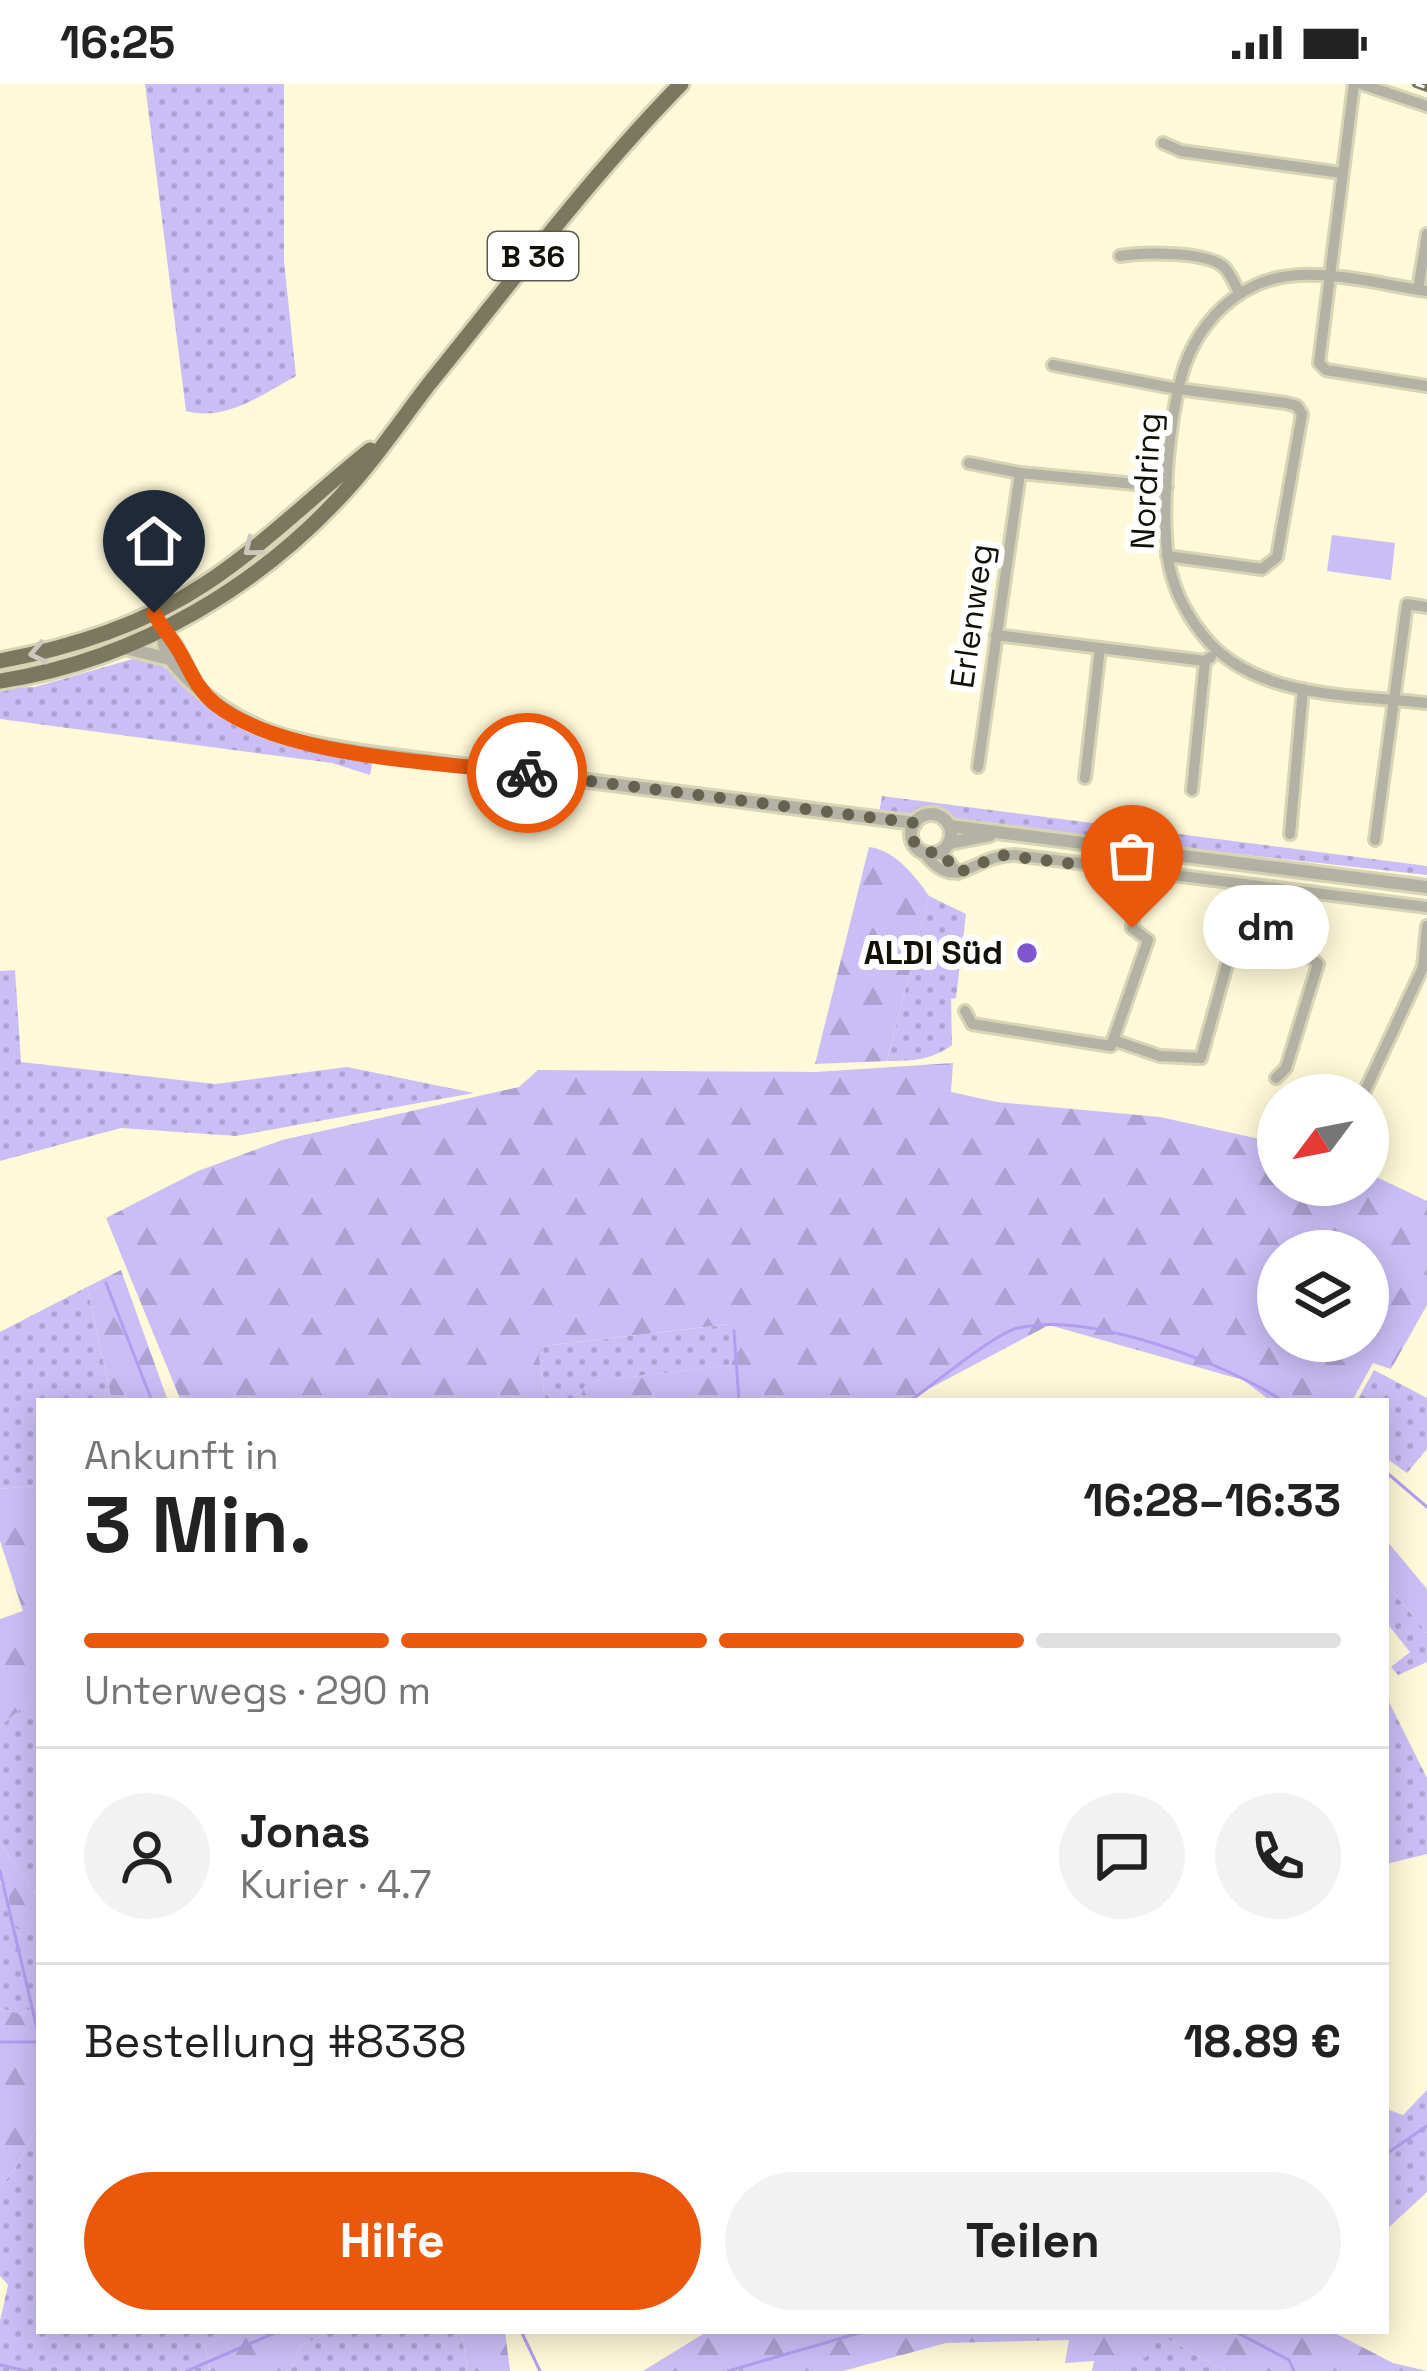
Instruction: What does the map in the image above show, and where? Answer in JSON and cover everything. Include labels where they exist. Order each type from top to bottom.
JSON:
[{"type":"main road","name":"B 36","points":[[0,681],[57,670],[125,648],[225,593],[287,545],[358,478],[601,173],[681,84]]},
{"type":"main road","name":"B 36","points":[[0,661],[74,645],[154,613],[232,565],[390,433]]},
{"type":"street","points":[[1427,106],[1357,84],[1328,278],[1320,367],[1427,386]]},
{"type":"street","points":[[1163,143],[1181,151],[1342,173]]},
{"type":"street","points":[[1423,290],[1427,234]]},
{"type":"street","points":[[1120,256],[1146,251],[1209,260],[1224,267],[1240,294]]},
{"type":"street","name":"Nordring","points":[[1423,290],[1283,277],[1240,294],[1200,334],[1186,359],[1167,487],[1168,556],[1183,602],[1218,651],[1251,672],[1303,689],[1427,703]]},
{"type":"street","points":[[1053,364],[1178,389],[1286,403],[1297,406],[1302,414],[1276,557],[1262,569],[1168,556]]},
{"type":"street","points":[[969,463],[1020,473],[1167,487]]},
{"type":"street","name":"Erlenweg","points":[[978,766],[1020,473]]},
{"type":"street","points":[[1375,840],[1407,604],[1427,607]]},
{"type":"street","points":[[154,613],[169,659]]},
{"type":"street","points":[[162,630],[176,646],[196,686]]},
{"type":"street","points":[[996,635],[1205,661],[1218,651]]},
{"type":"street","points":[[125,648],[169,659],[231,715],[255,728],[305,743],[867,817],[913,830],[923,852],[942,874],[958,873],[1001,855],[1427,907]]},
{"type":"street","points":[[1085,778],[1100,648]]},
{"type":"street","points":[[1192,790],[1205,661]]},
{"type":"street","points":[[1290,834],[1303,689]]},
{"type":"street","points":[[913,830],[933,814],[950,826],[1427,886]]},
{"type":"street","points":[[950,826],[945,847],[958,873]]},
{"type":"street","points":[[923,852],[1004,833]]},
{"type":"street","points":[[964,1011],[972,1024],[1111,1046],[1148,940],[1132,928],[1139,872]]},
{"type":"street","points":[[1113,1040],[1160,1056],[1201,1058],[1249,885]]},
{"type":"street","points":[[1280,1074],[1286,1068],[1318,964],[1303,950],[1310,893]]},
{"type":"street","points":[[1373,1074],[1423,967],[1427,926]]},
{"type":"green space","points":[[145,84],[284,84],[284,261],[296,376],[229,410],[186,411]]},
{"type":"green space","points":[[1332,535],[1395,543],[1391,580],[1327,571]]},
{"type":"green space","points":[[143,656],[164,667],[236,726],[293,747],[373,760],[370,775],[332,763],[0,719],[0,688],[35,687]]},
{"type":"green space","points":[[882,796],[1427,866],[1427,875],[953,822],[931,811],[911,818],[879,813]]},
{"type":"green space","points":[[869,847],[896,859],[929,896],[887,1061],[815,1064]]},
{"type":"green space","points":[[929,896],[966,914],[956,998],[951,999],[952,1045],[921,1059],[887,1061]]},
{"type":"green space","points":[[15,970],[21,1062],[215,1084],[347,1067],[474,1093],[236,1136],[121,1128],[0,1161],[0,971]]},
{"type":"green space","points":[[953,1063],[951,1092],[997,1102],[1160,1117],[1257,1138],[1257,1206],[1389,1206],[1389,1183],[1427,1201],[1427,1305],[1391,1369],[1373,1363],[1354,1398],[1267,1398],[1243,1380],[1049,1325],[912,1398],[580,1398],[586,1382],[732,1365],[730,1324],[544,1346],[539,1355],[545,1398],[180,1398],[106,1218],[198,1171],[282,1140],[519,1087],[538,1070],[816,1072]]},
{"type":"green space","points":[[121,1270],[167,1398],[111,1398],[87,1287]]},
{"type":"green space","points":[[87,1287],[111,1398],[36,1398],[36,1497],[32,1486],[0,1489],[0,1332]]},
{"type":"green space","points":[[731,1324],[733,1365],[587,1382],[580,1398],[545,1398],[539,1355],[544,1346]]},
{"type":"green space","points":[[1374,1370],[1427,1398],[1427,1449],[1407,1473],[1389,1460],[1389,1398],[1359,1398]]},
{"type":"green space","points":[[32,1486],[36,1497],[36,1701],[0,1726],[0,1619],[23,1611],[0,1541],[0,1489]]},
{"type":"green space","points":[[1389,1544],[1427,1589],[1427,1633],[1389,1587]]},
{"type":"green space","points":[[1389,1587],[1427,1633],[1427,1662],[1398,1675],[1391,1667],[1410,1652],[1389,1626]]},
{"type":"green space","points":[[36,1701],[36,1895],[0,1843],[0,1726]]},
{"type":"green space","points":[[1389,1702],[1427,1778],[1427,1854],[1389,1863]]},
{"type":"green space","points":[[0,1843],[36,1895],[36,1921],[26,1931],[12,1924],[9,1899],[0,1881]]},
{"type":"green space","points":[[0,1882],[26,1931],[36,1921],[36,2006],[20,2014],[0,2008]]},
{"type":"green space","points":[[36,2006],[36,2129],[0,2187],[0,2008],[20,2014]]},
{"type":"green space","points":[[1427,2090],[1427,2192],[1389,2227],[1389,2110],[1403,2115]]},
{"type":"green space","points":[[36,2129],[36,2334],[224,2334],[205,2347],[210,2371],[0,2371],[0,2321],[8,2285],[0,2276],[0,2187]]},
{"type":"green space","points":[[224,2334],[326,2334],[301,2345],[290,2371],[210,2371],[205,2347]]},
{"type":"green space","points":[[326,2334],[462,2334],[468,2371],[290,2371],[301,2345]]},
{"type":"green space","points":[[462,2334],[505,2334],[510,2371],[468,2371]]},
{"type":"green space","points":[[703,2334],[1337,2334],[1393,2363],[1427,2371],[1225,2371],[1166,2338],[1151,2338],[1147,2357],[1120,2362],[1117,2371],[1092,2371],[1094,2361],[1065,2363],[1069,2340],[946,2343],[843,2371],[643,2371]]},
{"type":"green space","points":[[1151,2338],[1166,2338],[1225,2371],[1117,2371],[1119,2362]]},
{"type":"waterway","points":[[106,1283],[151,1398]]},
{"type":"waterway","points":[[914,1398],[1008,1332],[1047,1325],[1117,1333],[1155,1344],[1192,1356],[1278,1398]]},
{"type":"waterway","points":[[734,1331],[739,1398]]},
{"type":"waterway","points":[[1389,1475],[1427,1507]]},
{"type":"waterway","points":[[0,1871],[36,2024]]},
{"type":"waterway","points":[[0,2042],[36,2042]]},
{"type":"waterway","points":[[1389,2152],[1427,2126]]},
{"type":"waterway","points":[[187,2371],[272,2334]]},
{"type":"waterway","points":[[522,2334],[540,2371]]},
{"type":"waterway","points":[[728,2371],[856,2334]]},
{"type":"waterway","points":[[1240,2334],[1289,2360],[1294,2371]]},
{"type":"waterway","points":[[0,2365],[26,2371]]},
{"type":"railway","points":[[1416,84],[1427,88]]},
{"type":"way so far","points":[[527,773],[915,823],[912,836],[917,847],[928,853],[940,851],[958,873],[1001,855],[1139,872],[1132,928]]},
{"type":"place","name":"dm","points":[[1132,928]]},
{"type":"place","name":"ALDI Süd","points":[[1027,953]]},
{"type":"route","points":[[154,613],[196,686],[255,728],[305,743],[527,773]]}]
